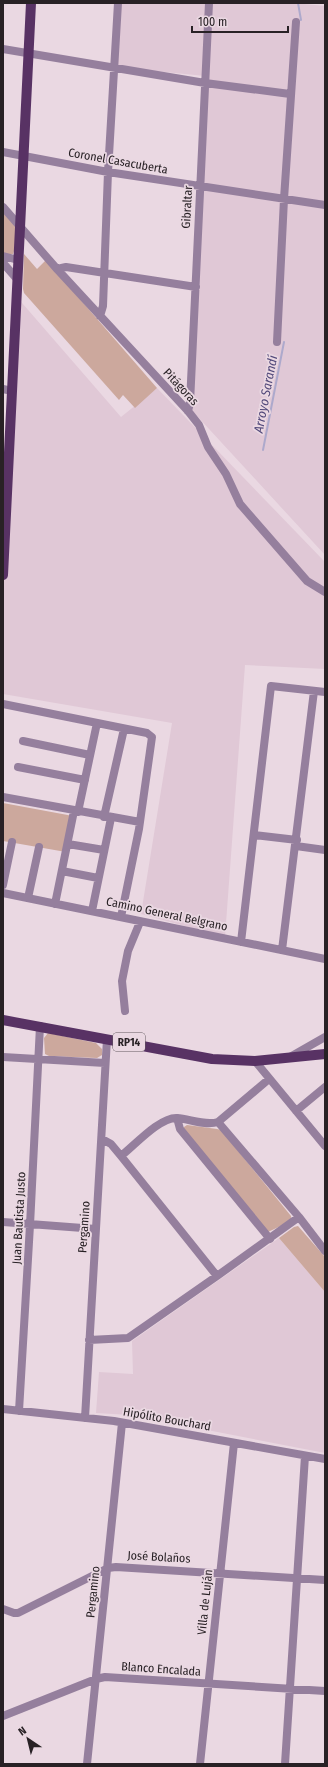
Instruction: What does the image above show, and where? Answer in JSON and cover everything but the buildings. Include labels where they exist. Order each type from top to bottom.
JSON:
[{"type":"main road","points":[[3,575],[7,390],[17,279],[31,3]]},
{"type":"main road","name":"RP14","points":[[3,1020],[212,1059],[255,1060],[325,1054]]},
{"type":"street","points":[[100,316],[103,306],[108,172],[118,3]]},
{"type":"street","name":"Gibraltar","points":[[188,411],[190,403],[196,287],[209,3]]},
{"type":"street","points":[[277,342],[290,94],[296,22]]},
{"type":"street","points":[[3,49],[205,84],[290,94]]},
{"type":"street","name":"Coronel Casacuberta","points":[[3,152],[108,172],[325,205]]},
{"type":"street","name":"Pitágoras","points":[[3,207],[100,316],[188,411],[202,430],[208,448],[226,474],[240,504],[307,580],[325,592]]},
{"type":"street","points":[[3,256],[18,260]]},
{"type":"street","points":[[3,263],[17,279]]},
{"type":"street","points":[[58,269],[66,267],[196,287]]},
{"type":"street","points":[[241,942],[271,686],[325,692]]},
{"type":"street","points":[[282,950],[314,691]]},
{"type":"street","points":[[3,704],[147,733],[152,737],[140,822],[121,917]]},
{"type":"street","points":[[55,904],[97,723]]},
{"type":"street","points":[[92,911],[104,850],[107,817],[124,729]]},
{"type":"street","points":[[22,741],[90,755]]},
{"type":"street","points":[[18,767],[85,780]]},
{"type":"street","points":[[3,797],[140,822]]},
{"type":"street","points":[[254,835],[325,850]]},
{"type":"street","points":[[3,884],[12,842]]},
{"type":"street","points":[[68,844],[104,850]]},
{"type":"street","points":[[28,898],[39,847]]},
{"type":"street","points":[[62,871],[98,878]]},
{"type":"street","name":"Camino General Belgrano","points":[[3,893],[325,959]]},
{"type":"street","points":[[125,1011],[122,981],[128,951],[140,922]]},
{"type":"street","name":"Juan Bautista Justo","points":[[19,1411],[40,1026]]},
{"type":"street","points":[[289,1058],[325,1037]]},
{"type":"street","name":"Pergamino","points":[[85,1418],[107,1039]]},
{"type":"street","points":[[3,1057],[105,1063]]},
{"type":"street","points":[[255,1060],[325,1146]]},
{"type":"street","points":[[121,1156],[162,1122],[177,1118],[207,1123],[218,1122],[269,1079]]},
{"type":"street","points":[[296,1111],[325,1087]]},
{"type":"street","points":[[177,1118],[180,1129],[270,1239]]},
{"type":"street","points":[[218,1122],[299,1217],[325,1251]]},
{"type":"street","points":[[102,1139],[111,1144],[218,1276]]},
{"type":"street","points":[[89,1340],[128,1338],[218,1276],[299,1217]]},
{"type":"street","points":[[3,1222],[96,1229]]},
{"type":"street","name":"Hipólito Bouchard","points":[[3,1409],[122,1423],[325,1459]]},
{"type":"street","name":"Pergamino","points":[[87,1764],[122,1423]]},
{"type":"street","name":"Villa de Luján","points":[[200,1764],[234,1443]]},
{"type":"street","points":[[285,1764],[305,1456]]},
{"type":"street","name":"José Bolaños","points":[[3,1609],[18,1613],[108,1568],[116,1567],[325,1580]]},
{"type":"street","name":"Blanco Encalada","points":[[3,1716],[96,1679],[105,1677],[208,1685],[325,1691]]},
{"type":"shaded area","points":[[119,3],[294,3],[325,6],[325,555],[186,404],[205,76],[115,67]]},
{"type":"shaded area","points":[[3,212],[16,227],[15,248],[13,254],[3,254]]},
{"type":"shaded area","points":[[24,254],[37,269],[46,260],[157,388],[135,408],[123,395],[119,400],[24,293]]},
{"type":"shaded area","points":[[16,296],[121,417],[157,388],[325,562],[325,669],[245,665],[225,937],[141,914],[172,723],[3,694],[3,477]]},
{"type":"shaded area","points":[[3,803],[73,816],[66,852],[3,841]]},
{"type":"shaded area","points":[[48,1033],[96,1043],[102,1049],[102,1055],[97,1058],[49,1056],[45,1054],[44,1038]]},
{"type":"shaded area","points":[[187,1125],[221,1130],[291,1216],[291,1221],[268,1232],[184,1129]]},
{"type":"shaded area","points":[[298,1226],[325,1257],[325,1292],[279,1238],[294,1227]]},
{"type":"shaded area","points":[[279,1238],[325,1292],[325,1453],[130,1415],[96,1413],[99,1372],[133,1374],[132,1341]]},
{"type":"waterway","name":"Arroyo Sarandí","points":[[298,3],[301,20]]},
{"type":"waterway","name":"Arroyo Sarandí","points":[[263,450],[284,342]]}]
